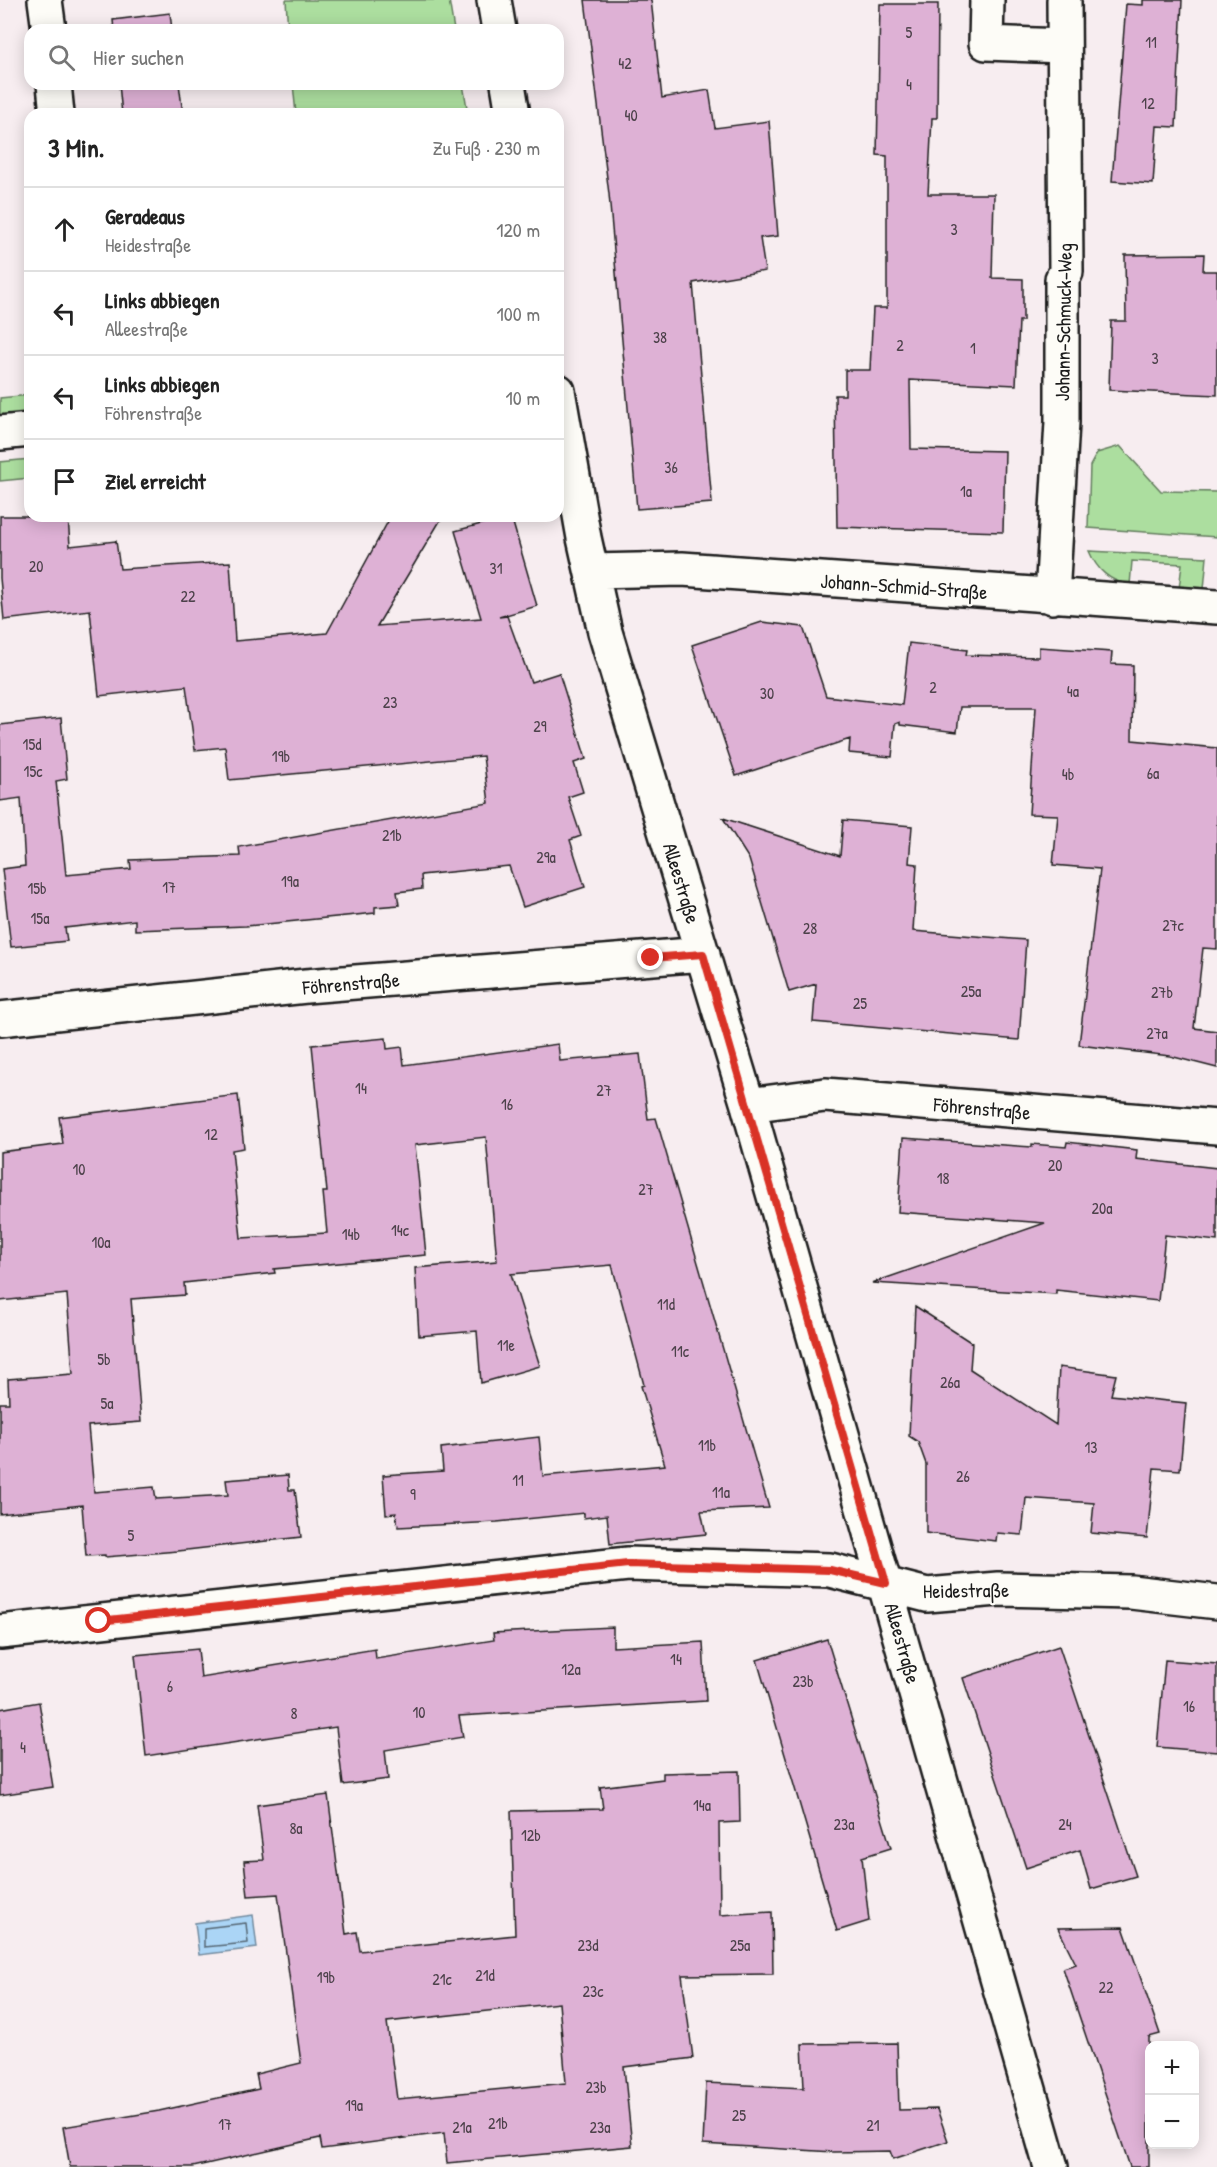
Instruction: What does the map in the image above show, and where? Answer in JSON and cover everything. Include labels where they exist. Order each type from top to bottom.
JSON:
[{"type":"street","points":[[45,0],[48,24]]},
{"type":"street","points":[[494,0],[498,24]]},
{"type":"street","points":[[987,0],[986,43],[1063,46]]},
{"type":"street","name":"Johann-Schmuck-Weg","points":[[1052,597],[1062,422],[1062,279],[1066,273],[1064,0]]},
{"type":"street","points":[[55,90],[56,108]]},
{"type":"street","points":[[509,90],[512,108]]},
{"type":"street","name":"Alleestraße","points":[[564,423],[607,639],[748,1105],[1051,2167]]},
{"type":"street","points":[[0,433],[24,431]]},
{"type":"street","name":"Johann-Schmid-Straße","points":[[592,571],[682,569],[1217,607]]},
{"type":"street","name":"Föhrenstraße","points":[[0,1019],[306,986],[703,954]]},
{"type":"street","name":"Föhrenstraße","points":[[748,1105],[825,1095],[1217,1127]]},
{"type":"street","name":"Heidestraße","points":[[0,1632],[628,1564],[830,1570],[927,1595],[998,1589],[1131,1592],[1217,1602]]},
{"type":"green space","points":[[286,0],[449,0],[453,24],[288,24]]},
{"type":"green space","points":[[294,90],[464,90],[467,108],[295,108]]},
{"type":"green space","points":[[24,396],[24,420],[0,424],[0,398]]},
{"type":"green space","points":[[1120,446],[1161,491],[1217,492],[1217,537],[1088,528],[1090,466],[1097,453]]},
{"type":"green space","points":[[24,460],[24,479],[0,481],[0,462]]},
{"type":"green space","points":[[1089,551],[1207,557],[1204,589],[1179,589],[1182,564],[1132,561],[1130,585],[1116,581],[1096,564]]},
{"type":"water","points":[[253,1915],[257,1948],[199,1955],[195,1923]]},
{"type":"building","points":[[585,0],[651,0],[662,98],[709,90],[715,128],[769,121],[778,236],[760,238],[765,271],[693,283],[712,503],[637,509],[609,194]]},
{"type":"building","points":[[1143,0],[1182,0],[1176,127],[1157,126],[1153,184],[1112,181],[1126,4],[1143,5]]},
{"type":"building","points":[[880,4],[938,4],[937,118],[932,118],[928,194],[994,194],[992,278],[1023,279],[1023,321],[1019,321],[1016,385],[910,380],[911,449],[1005,451],[1003,532],[837,527],[835,395],[845,395],[845,370],[870,370],[873,308],[887,308],[887,156],[877,155]]},
{"type":"building","points":[[170,13],[171,24],[113,24],[113,20]]},
{"type":"building","points":[[120,90],[180,90],[182,108],[121,108]]},
{"type":"building","points":[[1204,254],[1203,271],[1217,271],[1217,395],[1109,390],[1111,321],[1126,321],[1125,255]]},
{"type":"building","points":[[0,516],[24,516],[24,522],[68,522],[70,546],[116,541],[120,569],[230,562],[235,641],[327,633],[388,522],[439,522],[377,626],[481,618],[455,531],[489,522],[513,522],[537,606],[499,617],[507,616],[531,682],[559,673],[586,759],[574,763],[583,792],[568,797],[581,836],[570,840],[585,887],[523,907],[509,866],[421,875],[422,889],[397,892],[399,905],[375,907],[375,913],[246,926],[135,930],[135,920],[65,928],[67,941],[11,947],[2,869],[25,866],[21,798],[0,801],[0,725],[61,718],[67,779],[56,781],[66,875],[131,869],[130,860],[240,856],[239,847],[489,803],[483,756],[229,780],[225,747],[195,750],[186,686],[99,696],[90,610],[4,620],[0,578]]},
{"type":"building","points":[[762,622],[803,627],[826,696],[902,705],[909,643],[967,650],[966,655],[1039,657],[1039,647],[1112,652],[1111,664],[1133,665],[1132,740],[1217,748],[1217,949],[1203,948],[1194,1028],[1217,1031],[1217,1068],[1170,1056],[1079,1045],[1100,869],[1053,865],[1058,815],[1029,814],[1036,707],[960,707],[957,732],[900,725],[900,722],[895,724],[892,757],[849,753],[850,739],[736,776],[692,645]]},
{"type":"building","points":[[723,818],[840,856],[843,820],[912,826],[909,863],[917,864],[913,931],[1026,940],[1019,1040],[813,1022],[816,984],[789,992],[749,859]]},
{"type":"building","points":[[386,1038],[387,1049],[402,1047],[404,1065],[558,1044],[560,1061],[640,1054],[648,1119],[656,1118],[769,1508],[701,1511],[706,1534],[610,1544],[607,1515],[584,1518],[584,1513],[497,1522],[398,1527],[396,1513],[386,1514],[383,1475],[443,1471],[441,1448],[539,1437],[543,1476],[665,1465],[641,1386],[644,1385],[612,1265],[511,1274],[540,1366],[481,1383],[477,1331],[419,1336],[415,1268],[497,1261],[486,1137],[415,1145],[426,1255],[274,1269],[275,1273],[184,1283],[185,1295],[131,1299],[141,1422],[88,1426],[94,1492],[154,1487],[156,1499],[228,1495],[226,1480],[288,1475],[289,1490],[295,1490],[301,1537],[178,1551],[105,1557],[105,1555],[86,1556],[82,1505],[0,1514],[0,1403],[9,1403],[8,1379],[73,1374],[67,1294],[0,1301],[0,1152],[63,1144],[59,1117],[238,1095],[244,1148],[232,1150],[241,1238],[327,1233],[323,1192],[327,1192],[312,1045]]},
{"type":"building","points":[[903,1138],[1032,1147],[1032,1144],[1066,1147],[1067,1142],[1137,1150],[1136,1159],[1217,1168],[1217,1241],[1165,1235],[1158,1301],[1056,1290],[1056,1294],[872,1283],[1045,1223],[898,1212]]},
{"type":"building","points":[[915,1306],[972,1343],[970,1369],[1056,1425],[1059,1367],[1116,1375],[1111,1395],[1186,1403],[1180,1470],[1154,1468],[1147,1538],[1091,1533],[1094,1503],[1026,1498],[1022,1535],[997,1533],[996,1541],[926,1533],[926,1464],[918,1442],[909,1436]]},
{"type":"building","points":[[613,1627],[613,1647],[703,1642],[706,1701],[459,1716],[463,1737],[385,1750],[388,1779],[343,1785],[336,1727],[146,1756],[135,1655],[198,1649],[201,1678],[375,1649],[376,1659],[494,1640],[493,1633]]},
{"type":"building","points":[[827,1639],[891,1848],[862,1857],[869,1921],[837,1931],[757,1660]]},
{"type":"building","points":[[1059,1646],[1136,1876],[1091,1889],[1080,1850],[1026,1868],[963,1678]]},
{"type":"building","points":[[1165,1660],[1217,1664],[1217,1752],[1157,1747]]},
{"type":"building","points":[[39,1702],[53,1787],[0,1795],[0,1709]]},
{"type":"building","points":[[739,1771],[740,1822],[719,1823],[720,1915],[772,1912],[773,1974],[682,1975],[693,2058],[624,2067],[632,2146],[447,2163],[444,2133],[322,2149],[320,2138],[193,2167],[70,2167],[63,2127],[159,2111],[259,2089],[256,2074],[301,2063],[278,1894],[248,1896],[244,1861],[264,1860],[257,1805],[328,1795],[346,1934],[357,1932],[360,1951],[515,1935],[511,1811],[603,1809],[600,1787],[663,1779],[663,1773]],"holes":[[[559,2003],[566,2083],[397,2099],[387,2022]]]},
{"type":"building","points":[[1123,1927],[1160,2034],[1149,2037],[1149,2041],[1145,2041],[1145,2149],[1149,2149],[1149,2167],[1130,2167],[1063,1968],[1076,1964],[1058,1928]]},
{"type":"building","points":[[897,2043],[899,2110],[937,2109],[948,2141],[893,2159],[890,2151],[834,2152],[703,2144],[706,2083],[804,2088],[802,2044]]},
{"type":"route","points":[[99,1621],[628,1564],[830,1570],[886,1583],[703,954],[651,958]]}]
